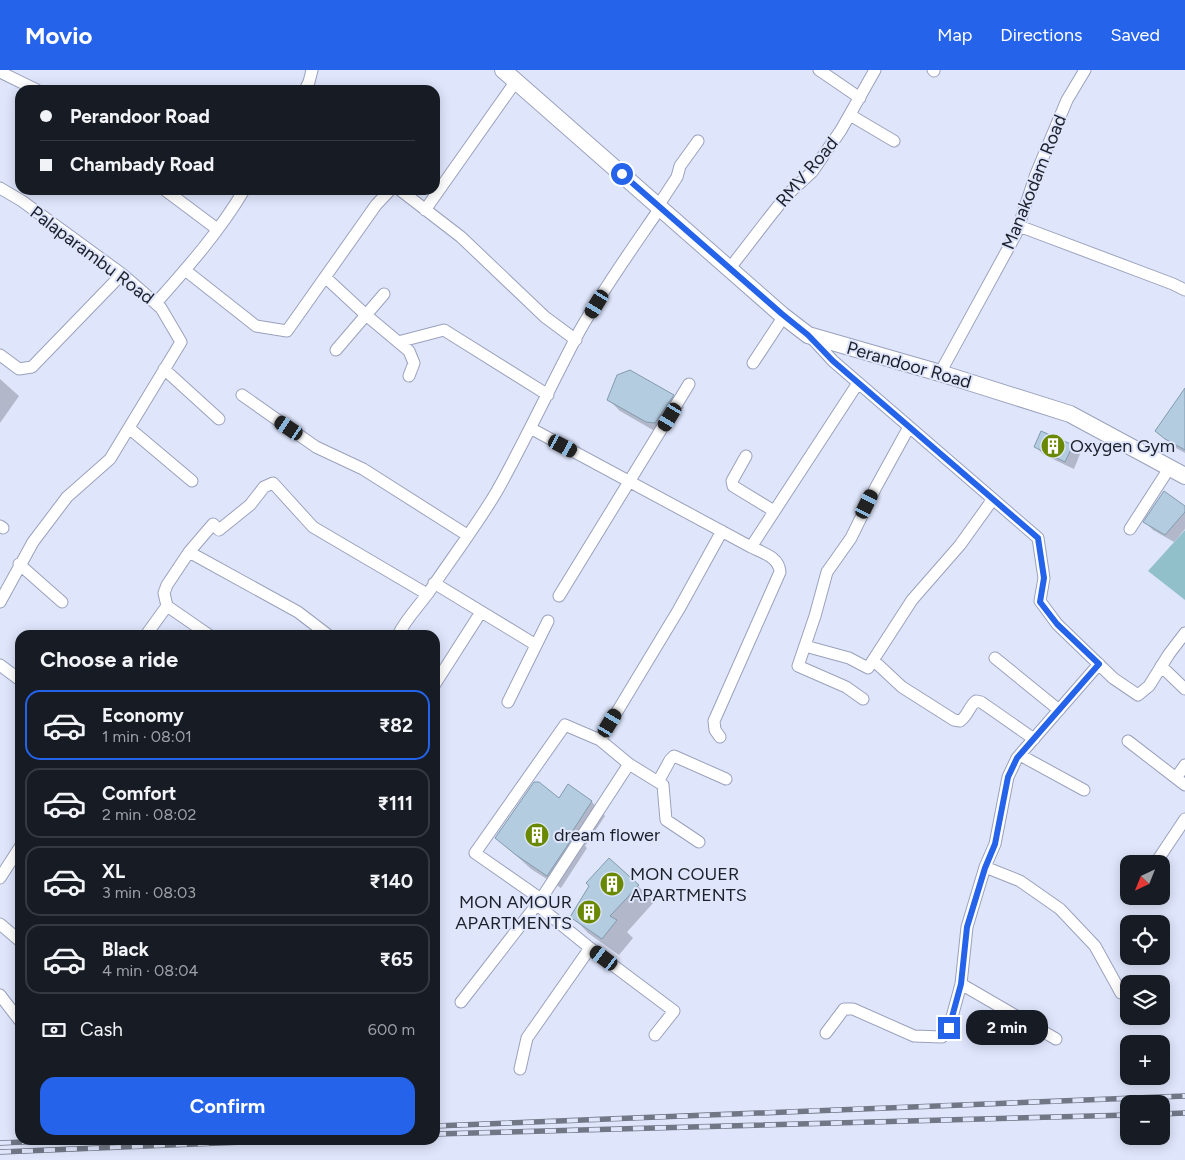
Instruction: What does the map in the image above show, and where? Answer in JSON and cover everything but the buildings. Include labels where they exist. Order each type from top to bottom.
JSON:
[{"type":"main road","name":"Perandoor Road","points":[[503,70],[808,335],[940,373],[1070,414],[1185,476]]},
{"type":"street","points":[[308,85],[312,70]]},
{"type":"street","points":[[819,70],[860,98]]},
{"type":"street","name":"RMV Road","points":[[730,268],[787,195],[812,172],[841,130],[875,70]]},
{"type":"street","name":"Manakodam Road","points":[[940,373],[1016,234],[1036,174],[1067,100],[1085,70]]},
{"type":"street","points":[[0,72],[27,85]]},
{"type":"street","points":[[440,189],[516,81]]},
{"type":"street","points":[[850,115],[894,141]]},
{"type":"street","points":[[400,630],[405,620],[427,594],[496,492],[576,340],[677,177],[680,166],[698,141]]},
{"type":"street","name":"Palaparambu Road","points":[[0,188],[22,201],[122,274],[161,308],[181,342],[110,458],[67,497],[33,542],[0,602]]},
{"type":"street","points":[[171,195],[217,229]]},
{"type":"street","points":[[156,304],[195,258],[241,195]]},
{"type":"street","points":[[185,270],[256,326],[287,331],[376,205],[385,195]]},
{"type":"street","points":[[406,195],[461,237],[545,317],[576,340]]},
{"type":"street","points":[[425,210],[436,195]]},
{"type":"street","points":[[1019,226],[1185,290]]},
{"type":"street","points":[[0,355],[20,369],[32,367],[122,274]]},
{"type":"street","points":[[325,277],[366,315],[410,351],[414,363],[409,376]]},
{"type":"street","points":[[336,350],[384,294]]},
{"type":"street","points":[[754,363],[784,316]]},
{"type":"street","points":[[398,342],[444,330],[548,395]]},
{"type":"street","points":[[808,335],[833,361],[1038,538],[1044,578],[1040,602],[1057,624],[1113,678],[1138,695],[1149,686],[1185,633]]},
{"type":"street","points":[[164,370],[219,419]]},
{"type":"street","points":[[751,547],[858,382]]},
{"type":"street","points":[[559,596],[689,384]]},
{"type":"street","points":[[242,395],[316,447],[363,469],[467,535]]},
{"type":"street","points":[[863,699],[846,687],[798,666],[827,572],[851,538],[909,427]]},
{"type":"street","points":[[129,428],[192,481]]},
{"type":"street","points":[[530,428],[776,560],[780,567],[780,572],[751,641],[714,720],[715,730],[720,737]]},
{"type":"street","points":[[746,456],[732,481],[733,486],[774,511]]},
{"type":"street","points":[[1130,529],[1170,467]]},
{"type":"street","points":[[202,630],[167,606],[164,593],[167,585],[189,552],[213,524],[219,530],[250,505],[264,487],[273,483],[313,527],[427,594]]},
{"type":"street","points":[[805,646],[849,658],[868,668],[912,600],[960,545],[993,499]]},
{"type":"street","points":[[600,740],[679,609],[722,531]]},
{"type":"street","points":[[189,552],[298,612],[321,630]]},
{"type":"street","points":[[20,564],[62,602]]},
{"type":"street","points":[[434,583],[536,646]]},
{"type":"street","points":[[150,630],[167,606]]},
{"type":"street","points":[[440,676],[481,612]]},
{"type":"street","points":[[508,702],[548,621]]},
{"type":"street","points":[[995,658],[1059,710]]},
{"type":"street","points":[[873,660],[902,687],[954,720],[960,721],[964,718],[972,703],[976,701],[981,702],[1034,739]]},
{"type":"street","points":[[826,1033],[844,1009],[853,1009],[914,1036],[942,1037],[949,1028],[961,984],[967,927],[985,868],[995,844],[1008,777],[1020,755],[1099,664]]},
{"type":"street","points":[[0,666],[15,676]]},
{"type":"street","points":[[1161,666],[1185,689]]},
{"type":"street","points":[[655,1036],[674,1010],[590,948],[538,902],[475,854],[565,724],[600,740],[629,764],[663,786],[666,820],[699,842]]},
{"type":"street","points":[[1128,741],[1181,782],[1185,765]]},
{"type":"street","points":[[1020,755],[1084,790]]},
{"type":"street","points":[[658,782],[674,756],[726,779]]},
{"type":"street","points":[[461,1002],[538,902],[629,764]]},
{"type":"street","points":[[1161,855],[1185,819]]},
{"type":"street","points":[[0,878],[15,854]]},
{"type":"street","points":[[985,868],[1020,881],[1060,909],[1095,946],[1120,991]]},
{"type":"street","points":[[0,924],[15,937]]},
{"type":"street","points":[[520,1070],[527,1038],[590,948]]},
{"type":"street","points":[[961,984],[1056,1039]]},
{"type":"street","points":[[0,995],[15,1014]]},
{"type":"shaded area","points":[[1185,530],[1185,600],[1148,571]]},
{"type":"railway","points":[[440,1126],[1185,1096]]},
{"type":"railway","points":[[1170,1114],[1185,1113]]},
{"type":"railway","points":[[440,1134],[1120,1115]]},
{"type":"railway","points":[[0,1143],[15,1142]]},
{"type":"railway","points":[[0,1152],[172,1145]]},
{"type":"place","name":"Oxygen Gym","points":[[1053,446]]},
{"type":"place","name":"dream flower","points":[[537,835]]},
{"type":"place","name":"MON COUER APARTMENTS","points":[[612,884]]},
{"type":"place","name":"MON AMOUR APARTMENTS","points":[[589,912]]},
{"type":"route","points":[[622,174],[808,335],[833,361],[1038,538],[1044,578],[1040,602],[1057,624],[1099,664],[1017,758],[1008,777],[995,844],[985,868],[967,927],[961,984],[949,1028]]}]
